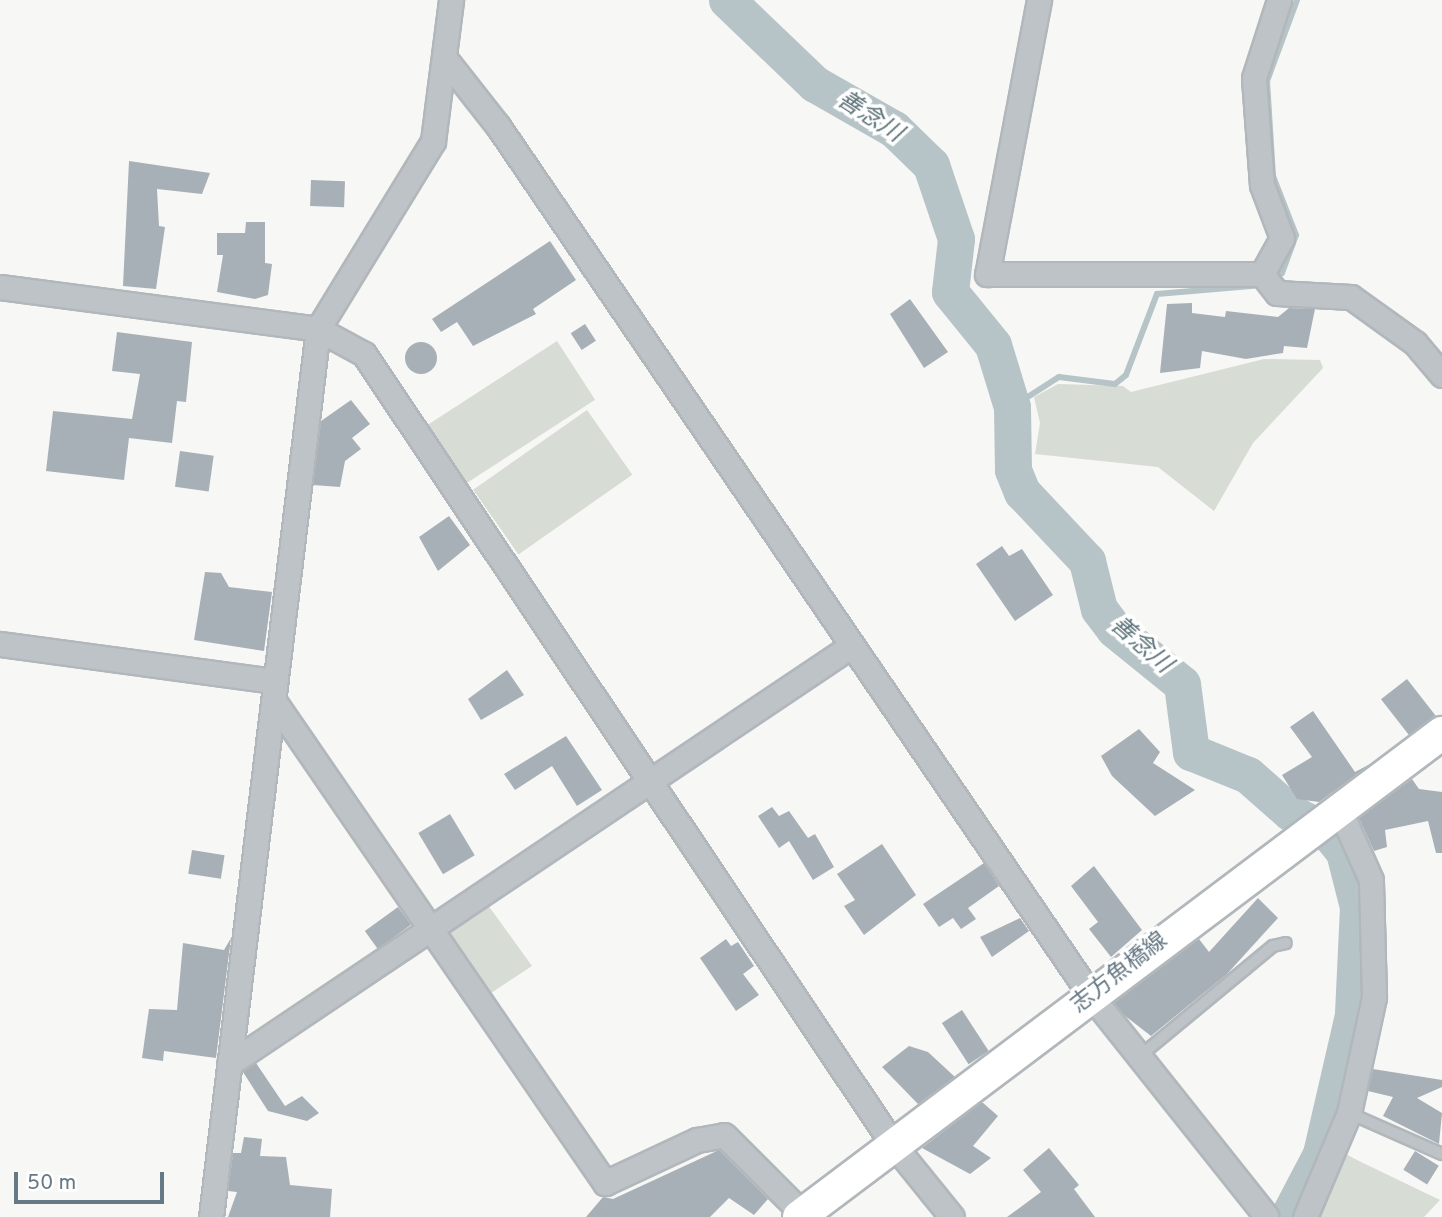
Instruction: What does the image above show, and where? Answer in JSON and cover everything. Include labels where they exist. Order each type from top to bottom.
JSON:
[{"type":"main road","name":"志方魚橋線","points":[[801,1215],[892,1143],[1092,997],[1296,837],[1442,733]]},
{"type":"street","points":[[211,1217],[318,329],[420,170],[433,141],[446,60],[451,0]]},
{"type":"street","points":[[1039,0],[986,274],[1262,274]]},
{"type":"street","points":[[1262,274],[1282,238],[1262,185],[1254,78],[1279,0]]},
{"type":"street","points":[[446,60],[498,126],[1092,997],[1266,1216]]},
{"type":"street","points":[[1262,274],[1277,293],[1351,296],[1415,343],[1442,375]]},
{"type":"street","points":[[0,287],[318,329],[364,354],[892,1143],[951,1217]]},
{"type":"street","points":[[0,644],[275,691],[606,1183],[697,1140],[724,1135],[801,1215]]},
{"type":"street","points":[[229,1064],[851,646]]},
{"type":"street","points":[[1305,1217],[1349,1113],[1368,1031],[1377,940],[1365,858],[1333,812]]},
{"type":"lane","points":[[1140,1056],[1273,946],[1286,943]]},
{"type":"lane","points":[[1349,1113],[1442,1154]]},
{"type":"shaded area","points":[[557,341],[595,400],[466,484],[428,425]]},
{"type":"shaded area","points":[[1264,359],[1320,360],[1323,368],[1253,443],[1214,511],[1158,467],[1035,454],[1040,423],[1034,397],[1058,384],[1123,386],[1131,392]]},
{"type":"shaded area","points":[[587,410],[632,475],[518,554],[473,490]]},
{"type":"shaded area","points":[[485,901],[532,966],[488,995],[445,933],[448,923]]},
{"type":"shaded area","points":[[1342,1152],[1440,1200],[1424,1217],[1311,1217]]},
{"type":"building","points":[[129,161],[210,173],[202,194],[157,189],[159,226],[165,227],[156,289],[123,286]]},
{"type":"building","points":[[311,180],[345,181],[344,207],[310,206]]},
{"type":"building","points":[[246,222],[265,222],[265,263],[272,264],[268,295],[255,299],[217,292],[223,255],[217,255],[217,233],[245,233]]},
{"type":"building","points":[[550,241],[576,280],[533,309],[536,314],[473,346],[457,322],[441,332],[432,319]]},
{"type":"building","points":[[910,299],[948,352],[924,368],[890,314]]},
{"type":"building","points":[[1192,303],[1192,313],[1225,317],[1226,311],[1278,317],[1289,308],[1315,309],[1307,348],[1284,346],[1283,353],[1246,359],[1202,351],[1200,368],[1160,373],[1167,304]]},
{"type":"building","points":[[585,324],[596,341],[582,350],[571,333]]},
{"type":"building","points":[[117,332],[192,342],[186,402],[177,401],[172,443],[129,438],[124,480],[46,471],[53,411],[132,419],[140,374],[112,371]]},
{"type":"building","points":[[421,342],[432,347],[437,358],[432,369],[421,374],[410,369],[405,358],[410,347]]},
{"type":"building","points":[[351,400],[370,424],[352,438],[361,449],[345,461],[340,487],[313,485],[321,421]]},
{"type":"building","points":[[180,451],[214,456],[209,491],[175,487]]},
{"type":"building","points":[[449,516],[470,545],[438,571],[419,537]]},
{"type":"building","points":[[1002,546],[1009,556],[1022,549],[1053,595],[1015,621],[976,564]]},
{"type":"building","points":[[205,572],[221,573],[229,587],[272,592],[264,651],[194,640]]},
{"type":"building","points":[[507,670],[524,695],[481,720],[468,699]]},
{"type":"building","points":[[1407,679],[1435,715],[1409,736],[1381,699]]},
{"type":"building","points":[[1313,711],[1355,772],[1372,763],[1319,802],[1297,799],[1282,775],[1312,757],[1290,727]]},
{"type":"building","points":[[1139,729],[1160,752],[1153,763],[1195,790],[1155,816],[1112,776],[1101,756]]},
{"type":"building","points":[[566,736],[602,790],[577,806],[552,766],[515,790],[504,774]]},
{"type":"building","points":[[1412,779],[1419,789],[1442,792],[1442,853],[1436,853],[1428,821],[1385,830],[1387,847],[1374,851],[1359,818]]},
{"type":"building","points":[[772,807],[779,816],[789,811],[808,838],[815,834],[834,867],[813,880],[789,841],[779,848],[758,816]]},
{"type":"building","points":[[450,814],[475,855],[443,874],[418,833]]},
{"type":"building","points":[[882,844],[916,895],[864,935],[844,906],[855,900],[837,874]]},
{"type":"building","points":[[192,850],[225,855],[221,879],[188,874]]},
{"type":"building","points":[[984,863],[999,886],[968,908],[976,919],[961,929],[953,918],[939,927],[923,904]]},
{"type":"building","points":[[1094,866],[1142,930],[1111,957],[1089,929],[1098,922],[1071,886]]},
{"type":"building","points":[[1258,898],[1278,918],[1227,974],[1151,1036],[1124,1015],[1114,1003],[1199,939],[1209,952]]},
{"type":"building","points":[[398,907],[411,925],[378,949],[365,931]]},
{"type":"building","points":[[1020,918],[1029,931],[992,957],[980,937]]},
{"type":"building","points":[[231,938],[216,1058],[164,1051],[163,1061],[142,1058],[149,1009],[177,1010],[183,943],[224,950]]},
{"type":"building","points":[[726,939],[731,946],[738,942],[754,966],[743,974],[759,995],[736,1011],[700,958]]},
{"type":"building","points":[[962,1010],[989,1051],[969,1064],[942,1023]]},
{"type":"building","points":[[909,1046],[928,1052],[955,1077],[918,1104],[882,1067]]},
{"type":"building","points":[[256,1063],[285,1106],[302,1096],[319,1113],[307,1121],[268,1111],[243,1072]]},
{"type":"building","points":[[1373,1069],[1442,1080],[1442,1087],[1417,1098],[1442,1113],[1439,1144],[1383,1116],[1393,1097],[1368,1091]]},
{"type":"building","points":[[982,1102],[998,1116],[973,1146],[991,1158],[970,1174],[922,1148]]},
{"type":"building","points":[[244,1137],[262,1139],[260,1156],[286,1157],[290,1185],[332,1189],[330,1217],[228,1217],[237,1192],[228,1191],[233,1153],[241,1153]]},
{"type":"building","points":[[1049,1148],[1079,1185],[1074,1189],[1095,1217],[1007,1217],[1041,1192],[1023,1170]]},
{"type":"building","points":[[719,1150],[768,1199],[754,1215],[729,1198],[710,1217],[586,1217],[603,1197],[613,1199]]},
{"type":"building","points":[[1415,1151],[1439,1166],[1427,1184],[1403,1170]]},
{"type":"waterway","name":"善念川","points":[[727,0],[815,84],[894,129],[931,165],[956,239],[950,292],[993,345],[1012,407],[1013,470],[1022,492],[1087,561],[1099,609],[1114,629],[1182,684],[1191,752],[1248,775],[1290,812],[1328,832],[1344,852],[1358,907],[1353,1015],[1321,1154],[1288,1217]]},
{"type":"waterway","points":[[1272,280],[1282,273],[1296,235],[1273,176],[1267,81],[1297,0]]},
{"type":"waterway","points":[[1012,407],[1059,377],[1115,384],[1126,375],[1157,294],[1263,285]]}]
